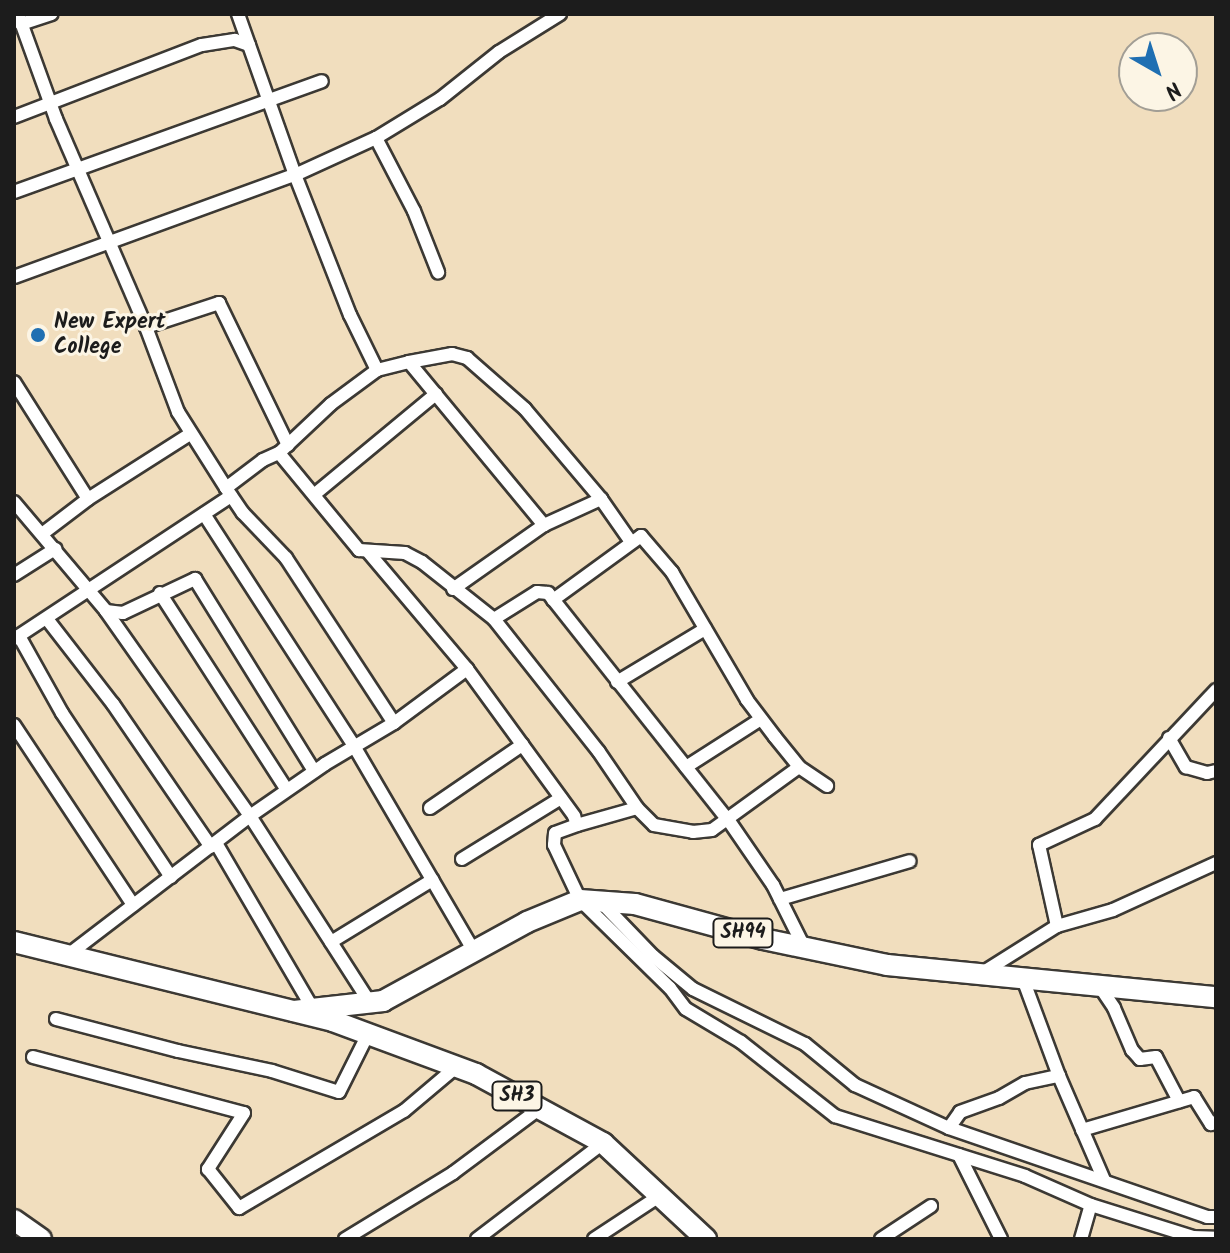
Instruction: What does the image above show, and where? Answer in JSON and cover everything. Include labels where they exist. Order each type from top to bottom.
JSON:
[{"type":"main road","name":"SH94","points":[[303,1010],[383,1001],[527,922],[590,901],[635,904],[887,965],[1216,997]]},
{"type":"main road","name":"SH3","points":[[14,942],[303,1010],[456,1067],[603,1143],[706,1239]]},
{"type":"main road","points":[[14,1220],[41,1239]]},
{"type":"street","points":[[51,14],[20,28],[146,327],[178,412],[243,513],[286,558],[394,723]]},
{"type":"street","points":[[238,14],[295,175],[350,315],[377,370]]},
{"type":"street","points":[[14,277],[295,175],[376,138],[440,99],[499,52],[560,14]]},
{"type":"street","points":[[14,117],[202,45],[235,40],[249,45]]},
{"type":"street","points":[[14,192],[269,103],[322,81]]},
{"type":"street","points":[[376,138],[414,211],[438,272]]},
{"type":"street","points":[[146,327],[219,303],[284,449],[359,550],[405,553],[422,562],[494,619],[599,752],[637,808],[654,825],[674,831],[712,830],[729,821],[799,767]]},
{"type":"street","points":[[171,877],[62,713],[17,637],[204,514],[263,460],[284,449],[331,404],[377,370],[452,354],[467,358],[525,409],[601,499],[631,542]]},
{"type":"street","points":[[409,362],[544,525]]},
{"type":"street","points":[[14,382],[88,499]]},
{"type":"street","points":[[315,494],[436,394]]},
{"type":"street","points":[[42,534],[88,499],[190,434]]},
{"type":"street","points":[[453,589],[544,525],[601,499]]},
{"type":"street","points":[[16,506],[106,611],[250,816],[370,1003]]},
{"type":"street","points":[[204,514],[354,746],[474,951]]},
{"type":"street","points":[[553,600],[641,536],[661,560],[761,719],[799,767],[827,786]]},
{"type":"street","points":[[14,575],[55,549]]},
{"type":"street","points":[[369,553],[467,669],[561,798],[577,825]]},
{"type":"street","points":[[106,611],[123,613],[195,579],[314,771]]},
{"type":"street","points":[[494,619],[537,592],[548,593],[729,821],[780,899],[804,947]]},
{"type":"street","points":[[160,593],[287,790]]},
{"type":"street","points":[[47,619],[113,704],[213,845],[303,1010]]},
{"type":"street","points":[[617,682],[705,629]]},
{"type":"street","points":[[68,955],[250,816],[314,771],[394,723],[467,669]]},
{"type":"street","points":[[1057,926],[1039,845],[1095,819],[1216,690]]},
{"type":"street","points":[[686,767],[761,719]]},
{"type":"street","points":[[14,725],[133,905]]},
{"type":"street","points":[[1169,738],[1186,767],[1207,773],[1216,771]]},
{"type":"street","points":[[430,808],[522,745]]},
{"type":"street","points":[[462,859],[561,798]]},
{"type":"street","points":[[637,808],[555,833],[554,845],[590,901],[686,1009],[741,1042],[835,1116],[1025,1176],[1091,1205],[1193,1237],[1216,1238]]},
{"type":"street","points":[[780,899],[910,861]]},
{"type":"street","points":[[979,975],[1057,926],[1113,910],[1216,863]]},
{"type":"street","points":[[331,942],[432,880]]},
{"type":"street","points":[[590,901],[693,989],[805,1044],[855,1085],[949,1128],[1207,1217],[1216,1217]]},
{"type":"street","points":[[1023,979],[1059,1076],[1104,1180]]},
{"type":"street","points":[[1100,987],[1114,1008],[1132,1050],[1140,1059],[1156,1057],[1179,1101]]},
{"type":"street","points":[[56,1019],[178,1051],[272,1071],[339,1092],[368,1034]]},
{"type":"street","points":[[33,1057],[244,1113],[208,1169],[239,1208],[404,1111],[456,1067]]},
{"type":"street","points":[[949,1128],[960,1112],[999,1098],[1025,1083],[1059,1076]]},
{"type":"street","points":[[1082,1130],[1194,1097],[1211,1124],[1216,1122]]},
{"type":"street","points":[[345,1239],[453,1173],[539,1109]]},
{"type":"street","points":[[477,1239],[603,1143]]},
{"type":"street","points":[[959,1155],[1001,1239]]},
{"type":"street","points":[[594,1239],[661,1195]]},
{"type":"street","points":[[1081,1239],[1091,1205]]},
{"type":"street","points":[[881,1239],[931,1206]]},
{"type":"place","name":"New Expert College","points":[[38,335]]}]
